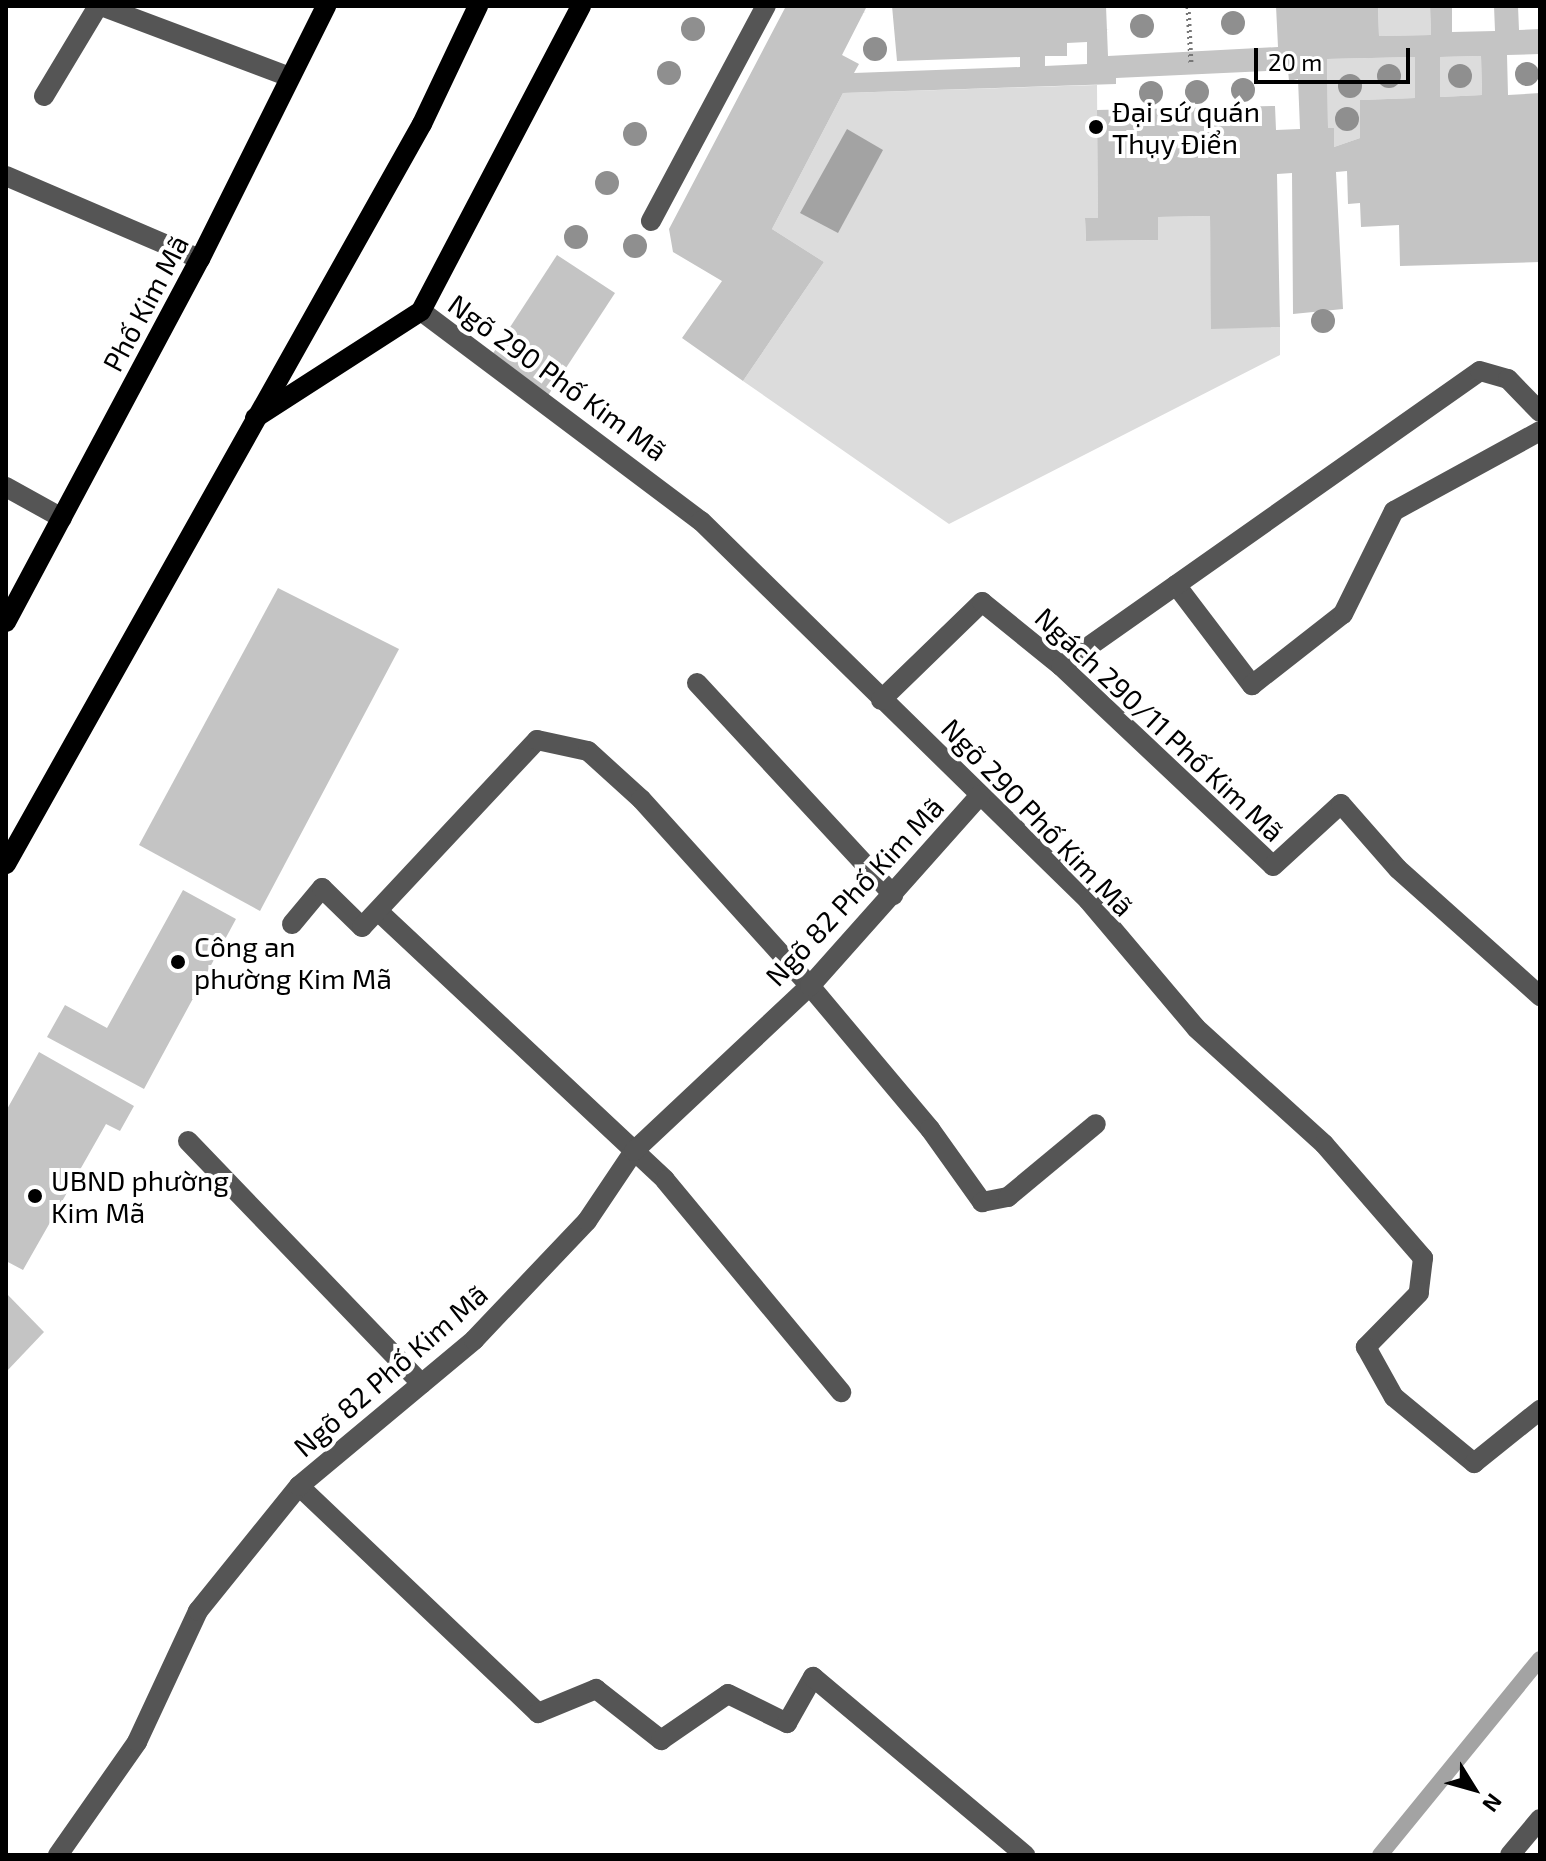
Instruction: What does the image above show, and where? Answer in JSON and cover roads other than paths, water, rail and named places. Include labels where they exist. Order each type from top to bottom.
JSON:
[{"type":"main road","name":"Phố Kim Mã","points":[[6,622],[200,259],[326,6]]},
{"type":"main road","points":[[6,864],[252,420],[422,124],[478,6]]},
{"type":"main road","points":[[252,420],[421,311],[581,6]]},
{"type":"lane","points":[[44,96],[99,6],[290,77]]},
{"type":"lane","points":[[651,221],[766,6]]},
{"type":"lane","points":[[6,176],[200,259]]},
{"type":"lane","name":"Ngõ 290 Phố Kim Mã","points":[[421,311],[701,521],[1088,900],[1196,1028],[1324,1144],[1423,1258],[1419,1293],[1366,1347],[1394,1397],[1474,1463],[1540,1410]]},
{"type":"lane","points":[[1061,666],[1480,371],[1508,379],[1540,412]]},
{"type":"lane","points":[[1176,585],[1252,685],[1343,614],[1394,511],[1540,431]]},
{"type":"lane","points":[[6,487],[62,518]]},
{"type":"lane","name":"Ngách 290/11 Phố Kim Mã","points":[[881,700],[982,602],[1061,666],[1273,866],[1341,804],[1398,869],[1540,996]]},
{"type":"lane","points":[[697,683],[893,895]]},
{"type":"lane","points":[[292,924],[322,888],[362,927],[537,740],[588,751],[631,789],[810,986],[930,1129],[982,1202],[1008,1197],[1096,1124]]},
{"type":"lane","name":"Ngõ 82 Phố Kim Mã","points":[[58,1855],[137,1742],[198,1611],[299,1486],[474,1340],[587,1221],[634,1151],[810,986],[980,795]]},
{"type":"lane","points":[[378,911],[634,1151],[714,1237],[841,1392]]},
{"type":"lane","points":[[188,1141],[422,1384]]},
{"type":"lane","points":[[299,1486],[538,1713],[596,1689],[661,1740],[728,1694],[787,1723],[813,1677],[1025,1855]]},
{"type":"lane","points":[[1510,1855],[1540,1819]]},
{"type":"waterway","points":[[1380,1855],[1540,1659]]},
{"type":"place","name":"Đại sứ quán Thụy Điển","points":[[1096,127]]},
{"type":"place","name":"Công an phường Kim Mã","points":[[178,962]]},
{"type":"place","name":"UBND phường Kim Mã","points":[[35,1196]]}]
